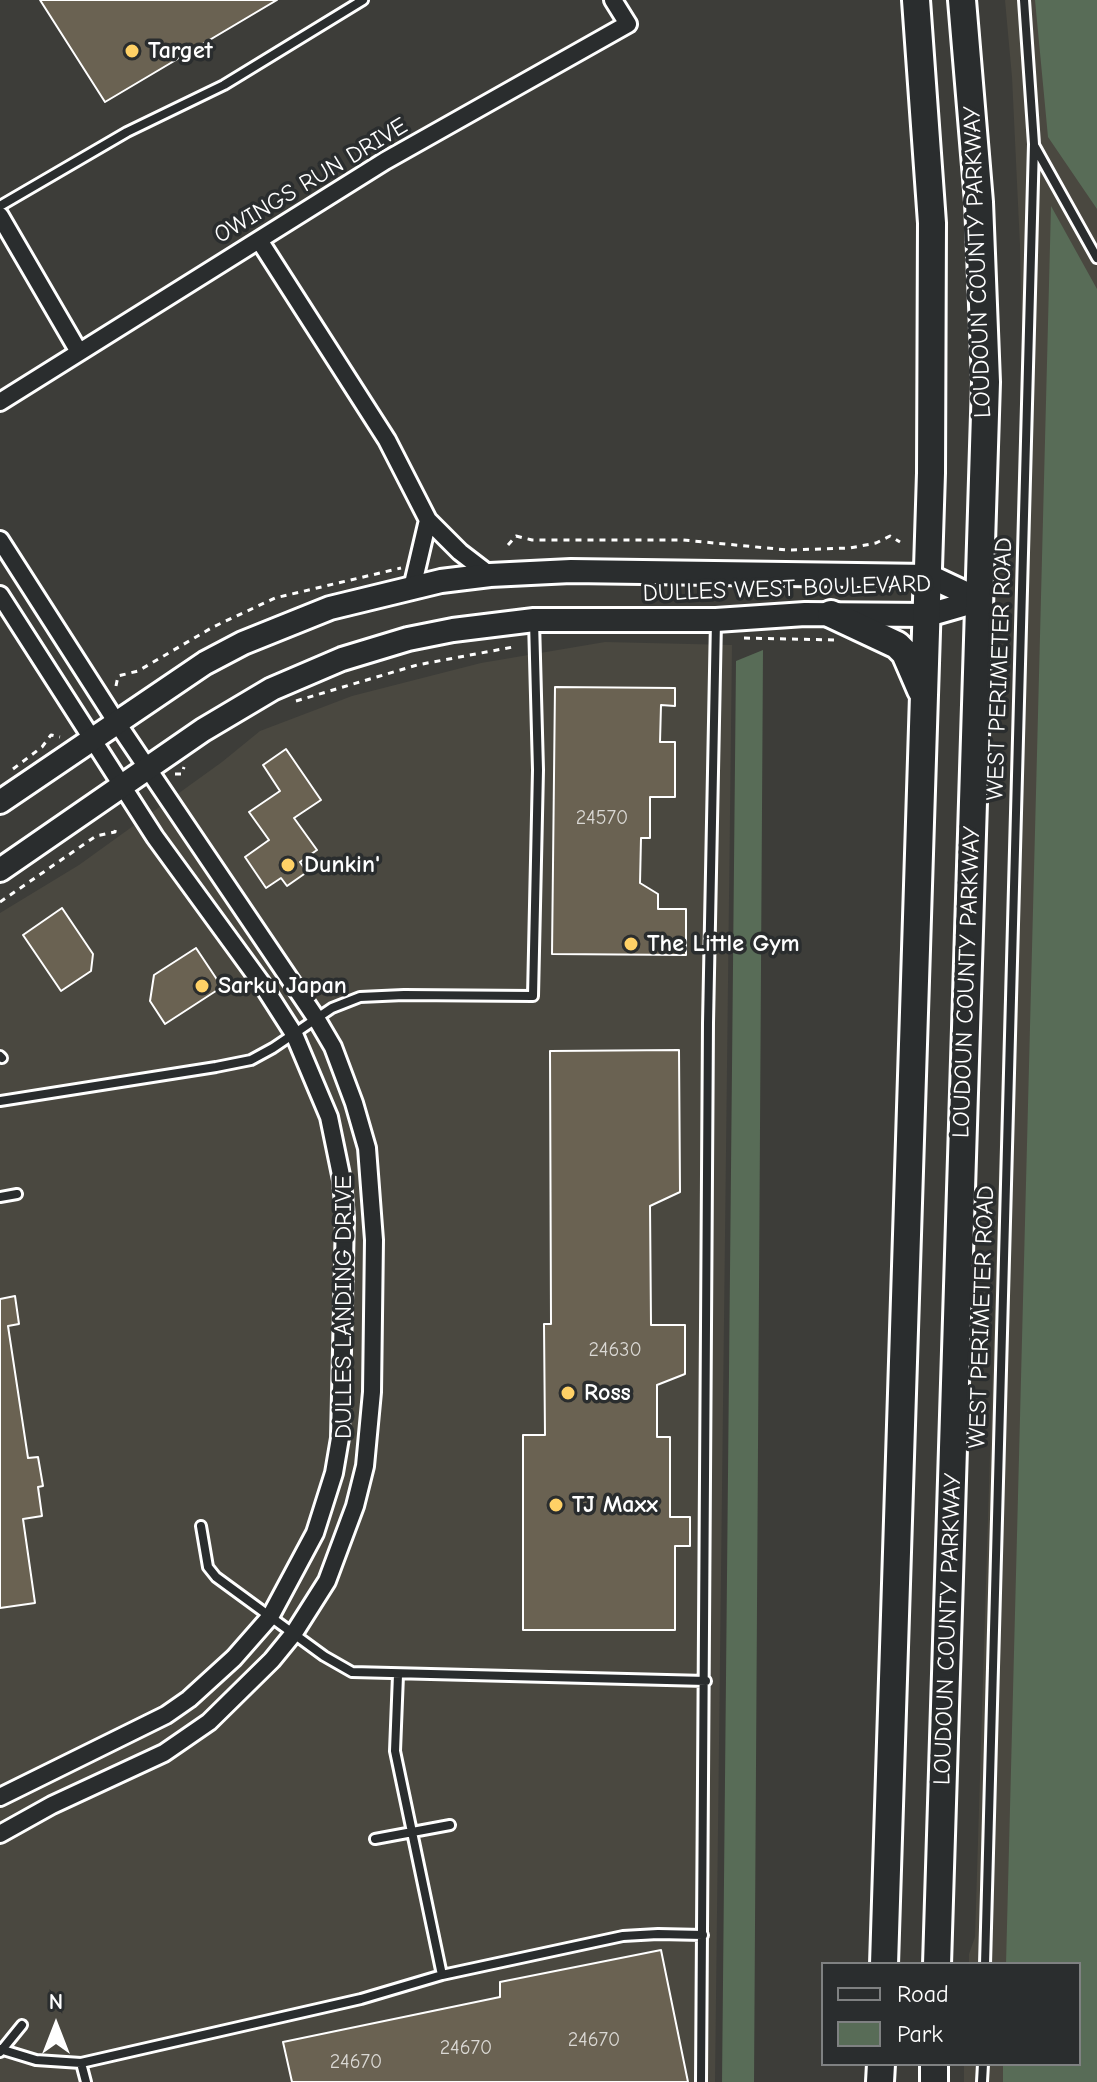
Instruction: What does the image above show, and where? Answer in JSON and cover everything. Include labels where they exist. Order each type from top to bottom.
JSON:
[{"type":"main road","name":"LOUDOUN COUNTY PARKWAY","points":[[884,1962],[929,576],[932,223],[916,0]]},
{"type":"main road","name":"LOUDOUN COUNTY PARKWAY","points":[[937,1962],[980,600],[985,327],[978,189],[962,0]]},
{"type":"main road","points":[[831,614],[897,645],[905,653],[925,700]]},
{"type":"street","name":"OWINGS RUN DRIVE","points":[[0,402],[385,161],[628,24],[613,0]]},
{"type":"street","points":[[0,216],[79,352]]},
{"type":"street","points":[[259,240],[387,440],[428,520],[460,552],[490,575]]},
{"type":"street","points":[[412,588],[428,520]]},
{"type":"street","name":"DULLES LANDING DRIVE","points":[[0,540],[117,723],[316,1018],[338,1061],[367,1148],[374,1240],[372,1392],[365,1466],[355,1506],[327,1581],[294,1633],[272,1660],[230,1703],[187,1738],[164,1753],[52,1805],[0,1834]]},
{"type":"street","name":"DULLES WEST BOULEVARD","points":[[0,802],[205,663],[243,643],[330,608],[441,581],[490,575],[598,571],[929,576],[980,600]]},
{"type":"street","name":"DULLES LANDING DRIVE","points":[[0,595],[155,837],[262,984],[294,1034],[329,1117],[342,1180],[345,1218],[340,1438],[330,1488],[315,1533],[270,1617],[234,1658],[189,1699],[166,1715],[0,1797]]},
{"type":"street","name":"DULLES WEST BOULEVARD","points":[[0,870],[239,708],[272,689],[334,662],[423,636],[534,620],[716,620],[784,614],[928,615],[980,600]]},
{"type":"lane","points":[[0,206],[127,132],[224,85],[363,0]]},
{"type":"lane","name":"WEST PERIMETER ROAD","points":[[985,1962],[1034,144],[1024,0]]},
{"type":"lane","points":[[1034,144],[1097,258]]},
{"type":"lane","points":[[0,1101],[238,1063],[263,1054],[349,1000],[372,995],[533,996],[538,770],[534,620]]},
{"type":"lane","points":[[701,2082],[708,1039],[716,620]]},
{"type":"lane","points":[[0,1197],[17,1194]]},
{"type":"lane","points":[[201,1526],[208,1567],[216,1577],[352,1672],[706,1681]]},
{"type":"lane","points":[[398,1675],[395,1751],[442,1975]]},
{"type":"lane","points":[[375,1839],[450,1825]]},
{"type":"lane","points":[[22,2025],[0,2050],[36,2060],[81,2063],[361,1999],[442,1975],[623,1936],[703,1935]]},
{"type":"lane","points":[[81,2063],[86,2082]]},
{"type":"path","points":[[508,545],[516,536],[532,540],[683,540],[804,550],[866,546],[890,536],[900,542]]},
{"type":"path","points":[[742,638],[842,640]]},
{"type":"path","points":[[293,702],[417,665],[513,647]]},
{"type":"path","points":[[11,770],[42,747],[51,735],[60,737]]},
{"type":"path","points":[[175,774],[182,774],[186,763]]},
{"type":"path","points":[[0,902],[96,836],[115,832],[116,825]]},
{"type":"shaded area","points":[[1005,0],[1097,0],[1097,2082],[964,2082],[964,2066],[1081,2066],[1081,1962],[969,1962],[975,1937],[1019,517],[1022,337],[1012,77]]},
{"type":"shaded area","points":[[605,642],[732,645],[715,2082],[0,2082],[0,913],[79,865],[260,731],[352,696],[481,663]]},
{"type":"green space","points":[[1035,0],[1097,0],[1097,209],[1048,137]]},
{"type":"green space","points":[[1051,206],[1097,289],[1097,2082],[1003,2082],[1003,2066],[1081,2066],[1081,1962],[1006,1962]]},
{"type":"green space","points":[[763,650],[754,2082],[722,2082],[736,661]]},
{"type":"building","name":"Target","points":[[40,0],[277,0],[105,102]]},
{"type":"building","points":[[555,687],[675,688],[675,706],[661,705],[660,742],[675,742],[675,797],[650,797],[650,838],[641,838],[640,883],[658,894],[658,909],[686,909],[686,955],[552,954]]},
{"type":"building","points":[[286,749],[321,800],[294,818],[317,850],[300,862],[307,872],[287,886],[281,878],[266,888],[245,857],[269,840],[249,812],[280,791],[263,765]]},
{"type":"building","points":[[62,908],[93,954],[91,971],[61,991],[23,935]]},
{"type":"building","points":[[196,948],[222,987],[165,1024],[150,1001],[154,975]]},
{"type":"building","points":[[679,1050],[680,1192],[650,1206],[651,1325],[685,1325],[685,1374],[657,1385],[657,1437],[670,1437],[670,1517],[690,1517],[690,1546],[675,1546],[675,1630],[523,1630],[523,1435],[545,1435],[544,1324],[551,1324],[550,1051]]},
{"type":"building","points":[[15,1296],[19,1324],[8,1326],[28,1458],[38,1457],[43,1486],[38,1487],[42,1516],[23,1519],[35,1603],[0,1608],[0,1299]]},
{"type":"building","points":[[661,1950],[688,2082],[292,2082],[283,2042],[500,1997],[500,1982]]},
{"type":"place","name":"Target","points":[[132,51]]},
{"type":"place","name":"Dunkin'","points":[[288,865]]},
{"type":"place","name":"The Little Gym","points":[[631,944]]},
{"type":"place","name":"Sarku Japan","points":[[202,986]]},
{"type":"place","name":"Ross","points":[[568,1393]]},
{"type":"place","name":"TJ Maxx","points":[[556,1505]]}]
